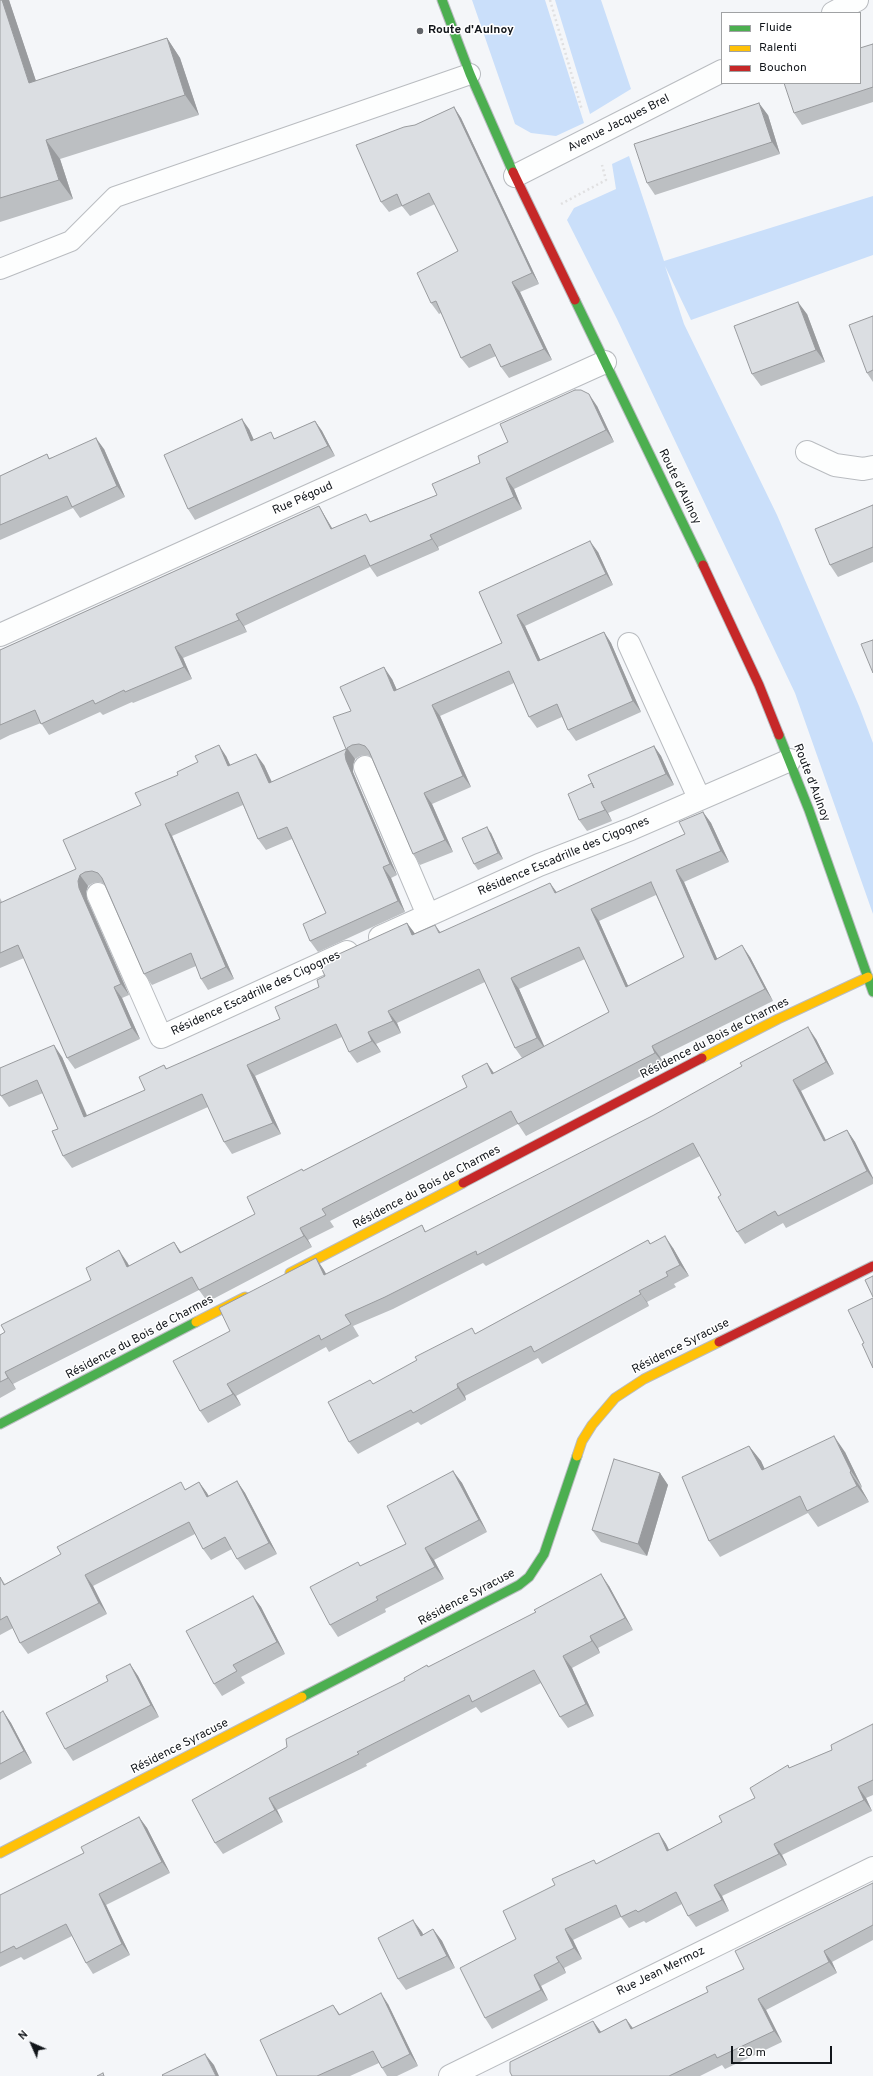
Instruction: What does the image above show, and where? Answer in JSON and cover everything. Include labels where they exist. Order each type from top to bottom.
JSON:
[{"type":"street","name":"Route d'Aulnoy","points":[[442,0],[470,74],[515,176],[733,627],[790,760],[873,992]]},
{"type":"street","points":[[834,12],[858,0]]},
{"type":"street","name":"Avenue Jacques Brel","points":[[515,176],[721,71]]},
{"type":"street","name":"Rue Pégoud","points":[[0,635],[605,362]]},
{"type":"street","points":[[807,452],[835,465],[856,468],[873,468]]},
{"type":"street","points":[[629,644],[699,798]]},
{"type":"street","name":"Résidence Escadrille des Cigognes","points":[[98,894],[161,1037],[539,866],[631,829],[699,798],[790,760]]},
{"type":"street","points":[[365,767],[428,915]]},
{"type":"street","name":"Résidence du Bois de Charmes","points":[[283,1277],[778,1019],[868,977]]},
{"type":"street","name":"Résidence Syracuse","points":[[0,1853],[520,1585],[529,1577],[544,1554],[582,1441],[615,1398],[644,1379],[873,1266]]},
{"type":"street","name":"Résidence du Bois de Charmes","points":[[0,1424],[254,1292]]},
{"type":"street","name":"Rue Jean Mermoz","points":[[450,2076],[873,1868]]},
{"type":"lane","points":[[0,269],[71,241],[115,197],[470,74]]},
{"type":"shaded area","points":[[472,0],[545,0],[584,123],[556,136],[531,133],[515,124]]},
{"type":"shaded area","points":[[555,0],[601,0],[631,89],[590,114]]},
{"type":"shaded area","points":[[629,156],[664,261],[873,196],[873,255],[691,320],[665,266],[684,324],[777,515],[859,706],[873,743],[873,914],[795,693],[617,319],[567,220],[574,208],[616,189],[612,164]]},
{"type":"building","points":[[0,0],[2,0],[29,83],[167,38],[185,95],[46,140],[59,180],[0,198]]},
{"type":"building","points":[[873,44],[873,87],[794,113],[784,84],[861,84],[861,48]]},
{"type":"building","points":[[759,103],[772,142],[647,183],[634,144]]},
{"type":"building","points":[[454,107],[532,273],[512,282],[544,349],[501,367],[490,344],[461,358],[436,301],[431,303],[417,273],[458,251],[429,193],[402,206],[397,194],[381,202],[356,145],[404,127],[415,125]]},
{"type":"building","points":[[798,302],[816,350],[752,374],[734,326]]},
{"type":"building","points":[[873,316],[873,370],[867,373],[849,325]]},
{"type":"building","points":[[575,390],[581,390],[589,394],[606,430],[506,478],[514,497],[430,535],[432,539],[370,566],[365,555],[236,614],[239,620],[175,647],[184,667],[125,692],[124,690],[95,704],[93,700],[41,724],[35,710],[0,725],[0,650],[319,506],[331,529],[366,514],[370,522],[437,495],[432,484],[480,463],[478,456],[508,442],[500,424]]},
{"type":"building","points":[[242,419],[251,441],[271,432],[274,439],[315,421],[328,446],[188,509],[164,455]]},
{"type":"building","points":[[96,438],[117,486],[72,507],[67,496],[0,525],[0,476],[47,454],[49,459]]},
{"type":"building","points":[[873,505],[873,547],[830,565],[815,529]]},
{"type":"building","points":[[590,541],[606,574],[517,615],[538,661],[604,632],[633,701],[568,730],[557,704],[529,717],[509,671],[432,705],[463,776],[424,793],[445,840],[413,854],[369,751],[365,746],[359,744],[352,745],[347,748],[345,754],[346,760],[390,864],[383,867],[398,901],[310,941],[303,924],[326,913],[287,827],[258,839],[238,792],[165,824],[226,967],[201,979],[191,953],[144,974],[102,878],[98,873],[92,871],[85,872],[80,875],[78,881],[79,888],[121,984],[114,987],[132,1028],[67,1058],[18,945],[0,953],[0,903],[76,869],[63,840],[141,805],[135,793],[178,775],[177,772],[198,762],[195,756],[219,745],[228,766],[256,754],[269,783],[346,749],[333,717],[351,711],[340,687],[384,667],[394,691],[502,643],[479,592]]},
{"type":"building","points":[[873,640],[873,673],[861,644]]},
{"type":"building","points":[[654,746],[666,774],[601,802],[605,810],[579,820],[568,794],[592,783],[588,775]]},
{"type":"building","points":[[703,812],[721,851],[676,870],[715,960],[742,945],[765,989],[652,1046],[655,1053],[518,1124],[511,1111],[322,1209],[326,1215],[300,1228],[304,1236],[207,1286],[199,1290],[192,1277],[5,1372],[8,1378],[0,1382],[0,1335],[5,1332],[1,1325],[91,1280],[86,1268],[119,1250],[127,1267],[174,1242],[180,1253],[255,1214],[247,1197],[302,1169],[303,1171],[467,1087],[462,1076],[487,1063],[492,1074],[609,1012],[579,947],[511,978],[537,1038],[515,1048],[479,969],[388,1011],[393,1021],[368,1032],[372,1041],[349,1052],[336,1024],[247,1065],[273,1123],[224,1142],[202,1094],[63,1156],[52,1131],[58,1129],[37,1080],[1,1096],[0,1068],[54,1045],[84,1117],[145,1090],[139,1077],[164,1065],[166,1069],[280,1019],[275,1007],[319,987],[317,980],[325,976],[319,963],[407,923],[412,935],[435,925],[439,933],[550,883],[555,893],[685,834],[679,822]],"holes":[[[651,882],[684,957],[626,987],[591,909]]]},
{"type":"building","points":[[487,827],[498,853],[474,864],[462,838]]},
{"type":"building","points":[[808,1027],[826,1062],[793,1080],[824,1141],[847,1130],[867,1171],[778,1216],[775,1211],[737,1232],[718,1197],[721,1195],[693,1143],[477,1255],[476,1251],[385,1297],[345,1315],[351,1324],[321,1340],[319,1335],[227,1384],[233,1394],[200,1411],[173,1361],[230,1331],[219,1308],[316,1258],[324,1275],[422,1225],[425,1232],[654,1115],[742,1066],[740,1063]]},
{"type":"building","points":[[665,1236],[680,1265],[666,1272],[668,1276],[639,1291],[641,1294],[534,1352],[531,1346],[457,1384],[458,1388],[413,1413],[411,1410],[349,1442],[328,1402],[370,1380],[373,1384],[417,1360],[415,1357],[472,1328],[475,1334],[648,1240],[650,1244]]},
{"type":"building","points":[[873,1276],[873,1297],[865,1280]]},
{"type":"building","points":[[873,1298],[873,1368],[862,1344],[864,1343],[848,1310]]},
{"type":"building","points":[[834,1436],[857,1486],[807,1511],[800,1496],[709,1541],[682,1477],[749,1446],[762,1470]]},
{"type":"building","points":[[614,1459],[660,1473],[638,1544],[592,1530]]},
{"type":"building","points":[[453,1471],[479,1520],[425,1548],[435,1567],[376,1597],[378,1600],[330,1625],[310,1587],[358,1562],[360,1566],[406,1544],[387,1506]]},
{"type":"building","points":[[237,1481],[269,1543],[237,1559],[225,1537],[203,1549],[189,1522],[85,1575],[99,1603],[20,1643],[7,1616],[0,1620],[0,1577],[4,1585],[61,1554],[57,1547],[181,1482],[185,1490],[199,1482],[207,1497]]},
{"type":"building","points":[[601,1574],[625,1618],[590,1636],[592,1641],[563,1656],[586,1704],[560,1717],[534,1670],[472,1702],[469,1695],[357,1752],[359,1754],[269,1798],[275,1810],[215,1843],[192,1800],[287,1747],[286,1739],[405,1680],[404,1678],[427,1665],[428,1667],[536,1612],[534,1610]]},
{"type":"building","points":[[253,1596],[277,1642],[233,1665],[237,1671],[214,1684],[186,1631]]},
{"type":"building","points":[[130,1664],[151,1705],[65,1749],[46,1713],[108,1681],[106,1676]]},
{"type":"building","points":[[3,1711],[24,1751],[0,1764],[0,1713]]},
{"type":"building","points":[[873,1724],[873,1780],[858,1787],[864,1800],[774,1844],[779,1854],[714,1885],[722,1900],[688,1916],[676,1892],[638,1912],[636,1910],[621,1917],[616,1905],[565,1929],[574,1948],[556,1957],[559,1962],[534,1975],[541,1990],[485,2018],[460,1968],[516,1939],[503,1911],[555,1885],[552,1879],[594,1860],[596,1864],[655,1834],[659,1833],[667,1851],[722,1822],[719,1816],[755,1798],[750,1788],[788,1765],[789,1768],[832,1750],[831,1745]]},
{"type":"building","points":[[139,1817],[162,1862],[99,1894],[122,1944],[86,1963],[66,1924],[16,1949],[14,1946],[0,1953],[0,1895],[84,1853],[81,1847]]},
{"type":"building","points":[[873,1883],[873,1925],[824,1951],[829,1962],[758,1999],[774,2031],[717,2058],[715,2054],[669,2076],[512,2076],[510,2072],[510,2062],[593,2021],[599,2033],[626,2019],[631,2029],[708,1992],[706,1987],[744,1969],[735,1951]]},
{"type":"building","points":[[413,1920],[421,1936],[433,1929],[447,1956],[398,1979],[378,1938]]},
{"type":"building","points":[[381,1993],[410,2054],[382,2068],[373,2051],[317,2076],[277,2076],[260,2040],[333,2005],[339,2015]]},
{"type":"building","points":[[205,2054],[216,2076],[162,2075]]},
{"type":"building","points":[[103,2073],[104,2076],[97,2076]]},
{"type":"traffic: fast","points":[[442,0],[470,74],[513,172]]},
{"type":"traffic: fast","points":[[575,300],[703,565]]},
{"type":"traffic: fast","points":[[779,735],[809,810],[873,992]]},
{"type":"traffic: fast","points":[[0,1424],[196,1322]]},
{"type":"traffic: fast","points":[[302,1697],[519,1585],[529,1577],[544,1554],[577,1456]]},
{"type":"traffic: slow","points":[[702,1058],[778,1019],[868,977]]},
{"type":"traffic: slow","points":[[290,1273],[463,1183]]},
{"type":"traffic: slow","points":[[196,1322],[245,1297]]},
{"type":"traffic: slow","points":[[577,1456],[582,1441],[592,1425],[615,1398],[644,1379],[719,1342]]},
{"type":"traffic: slow","points":[[0,1853],[302,1697]]},
{"type":"traffic: jam","points":[[513,172],[575,300]]},
{"type":"traffic: jam","points":[[703,565],[759,685],[779,735]]},
{"type":"traffic: jam","points":[[463,1183],[702,1058]]},
{"type":"traffic: jam","points":[[719,1342],[873,1266]]},
{"type":"place","name":"Route d'Aulnoy","points":[[420,31]]}]
